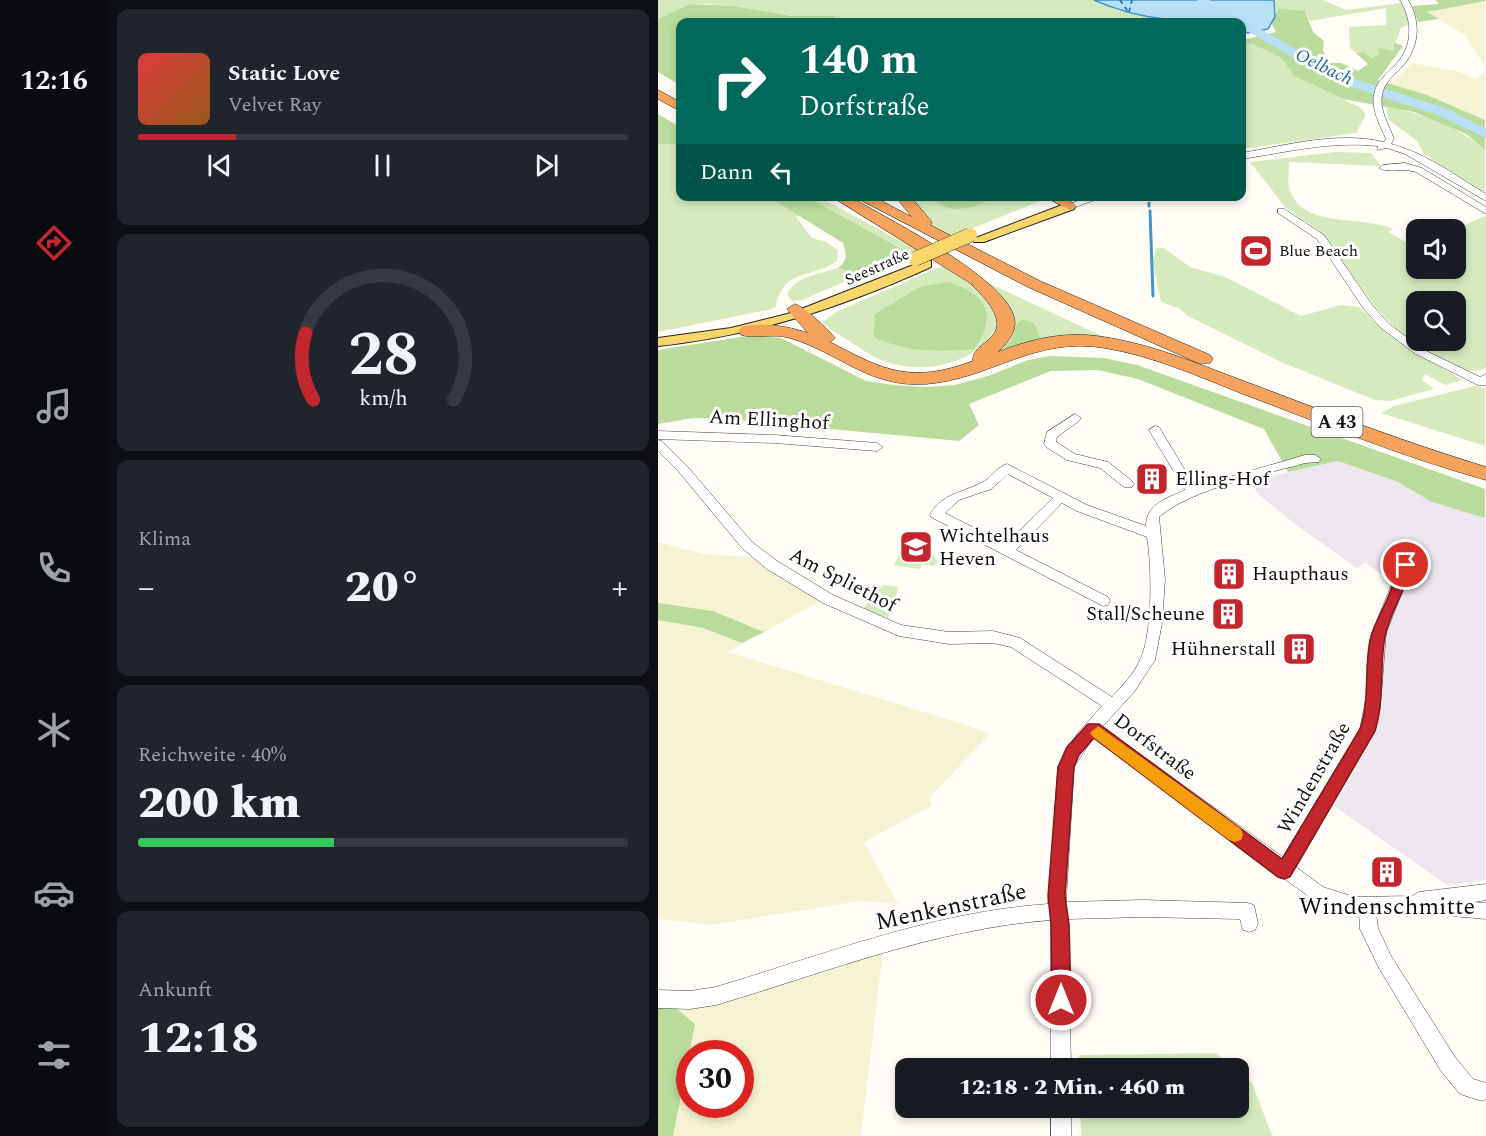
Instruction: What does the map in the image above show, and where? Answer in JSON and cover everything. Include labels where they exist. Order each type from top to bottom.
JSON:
[{"type":"highway","points":[[658,84],[676,94]]},
{"type":"highway","points":[[658,94],[676,105]]},
{"type":"highway","name":"A 43","points":[[847,201],[967,265],[1189,367],[1486,474]]},
{"type":"highway","name":"A 43","points":[[870,201],[1003,269],[1138,331],[1220,365],[1486,462]]},
{"type":"highway","points":[[905,201],[923,221],[1003,269]]},
{"type":"highway","points":[[793,314],[855,355],[873,364],[903,372],[930,373],[958,368],[974,362],[1000,343],[1006,333],[1007,314],[996,295],[973,277],[895,233],[879,220]]},
{"type":"highway","points":[[793,314],[807,338]]},
{"type":"highway","points":[[747,331],[785,331],[807,338],[873,372],[910,379],[932,379],[956,375],[1018,350],[1068,340],[1115,345],[1189,367]]},
{"type":"main road","name":"Seestraße","points":[[658,336],[834,305],[921,261],[1060,201]]},
{"type":"main road","name":"Seestraße","points":[[658,342],[747,331],[793,314]]},
{"type":"street","points":[[1246,160],[1336,147],[1380,145],[1390,139],[1384,126],[1378,99],[1380,88],[1404,60],[1412,39],[1414,19],[1404,0]]},
{"type":"street","points":[[1246,155],[1345,141],[1380,145],[1431,166],[1486,198]]},
{"type":"street","points":[[1383,168],[1405,166],[1419,170],[1486,211]]},
{"type":"street","points":[[1281,211],[1321,237],[1368,307],[1400,339],[1443,364],[1482,382],[1486,377]]},
{"type":"street","points":[[1075,418],[1051,435],[1050,444],[1071,457],[1104,465],[1128,484]]},
{"type":"street","points":[[1155,430],[1192,492]]},
{"type":"street","name":"Am Ellinghof","points":[[658,435],[774,439],[877,447]]},
{"type":"street","name":"Am Spliethof","points":[[658,444],[683,469],[747,545],[772,565],[828,599],[899,630],[936,636],[993,637],[1015,642],[1114,706]]},
{"type":"street","points":[[1103,601],[936,514],[955,497],[987,486],[1007,468],[1082,507],[1151,533],[1153,515],[1168,502],[1192,492],[1305,459],[1315,459]]},
{"type":"street","points":[[1007,551],[1061,496]]},
{"type":"street","name":"Dorfstraße","points":[[1151,533],[1157,564],[1150,650],[1142,671],[1093,729],[1284,871],[1318,893],[1336,900],[1367,906],[1486,892]]},
{"type":"street","name":"Windenstraße","points":[[1284,871],[1367,731],[1373,712],[1377,642],[1381,626],[1397,593],[1406,565]]},
{"type":"street","points":[[1061,1058],[1060,924],[1056,896],[1066,767],[1072,751],[1093,729]]},
{"type":"street","name":"Dorfstraße","points":[[1406,903],[1486,911]]},
{"type":"street","points":[[1367,906],[1369,929],[1385,962],[1448,1064],[1467,1087],[1482,1091]]},
{"type":"street","name":"Menkenstraße","points":[[658,999],[690,1000],[716,996],[928,931],[971,922],[1058,910],[1132,907],[1248,911],[1249,924]]},
{"type":"street","points":[[1061,1136],[1062,1118]]},
{"type":"shaded area","points":[[1485,1],[1485,67],[1465,35],[1426,12]]},
{"type":"shaded area","points":[[1412,63],[1455,71],[1476,79],[1485,71],[1485,120],[1427,95],[1389,86]]},
{"type":"shaded area","points":[[1338,461],[1485,513],[1485,880],[1447,885],[1334,806],[1364,753],[1382,706],[1383,690],[1367,683],[1369,641],[1394,583],[1365,563],[1357,568],[1299,527],[1259,495],[1250,481]]},
{"type":"shaded area","points":[[658,542],[703,554],[752,557],[821,601],[764,632],[713,611],[658,603]]},
{"type":"shaded area","points":[[658,620],[703,628],[742,643],[728,652],[990,734],[929,798],[933,805],[864,842],[898,904],[860,901],[711,925],[658,919]]},
{"type":"shaded area","points":[[883,951],[861,1136],[673,1136],[676,1116],[676,1118],[754,1118],[754,1040],[676,1040],[676,1057],[672,1005]]},
{"type":"green space","points":[[658,0],[1094,0],[1116,10],[1156,18],[810,18],[708,4],[689,4],[658,19]]},
{"type":"green space","points":[[1274,0],[1323,0],[1346,10],[1401,3],[1409,15],[1408,25],[1401,28],[1392,52],[1378,49],[1379,55],[1372,59],[1363,52],[1356,53],[1350,48],[1349,27],[1386,25],[1386,8],[1310,21],[1305,11],[1278,8],[1275,11]]},
{"type":"green space","points":[[1435,0],[1486,1],[1427,12],[1439,19],[1418,22],[1412,6],[1439,4]]},
{"type":"green space","points":[[689,4],[732,6],[792,16],[835,16],[834,18],[676,18],[676,83],[658,72],[658,19]]},
{"type":"green space","points":[[1278,8],[1305,11],[1313,32],[1324,41],[1323,51],[1330,63],[1341,63],[1358,71],[1368,64],[1356,53],[1363,52],[1372,58],[1379,55],[1378,48],[1393,51],[1395,43],[1403,46],[1378,80],[1427,95],[1485,120],[1485,150],[1466,134],[1414,112],[1343,99],[1294,76],[1282,58],[1246,43],[1246,39],[1276,32],[1272,24]]},
{"type":"green space","points":[[1246,43],[1282,58],[1294,76],[1361,108],[1366,114],[1356,133],[1246,148]]},
{"type":"green space","points":[[1386,107],[1413,113],[1451,127],[1485,150],[1485,192],[1424,154],[1417,141],[1388,119]]},
{"type":"green space","points":[[658,114],[676,125],[676,145],[658,144]]},
{"type":"green space","points":[[658,144],[676,145],[676,201],[777,201],[801,214],[796,217],[812,238],[826,242],[838,250],[837,261],[791,280],[780,294],[776,307],[772,309],[658,332]]},
{"type":"green space","points":[[1336,152],[1371,153],[1381,166],[1289,162],[1290,190],[1297,202],[1307,211],[1320,216],[1366,222],[1393,229],[1388,232],[1406,242],[1406,279],[1466,279],[1466,225],[1484,216],[1486,218],[1486,367],[1483,370],[1467,371],[1426,351],[1466,351],[1466,291],[1406,291],[1406,337],[1376,308],[1321,232],[1286,208],[1250,162]]},
{"type":"green space","points":[[775,201],[814,201],[911,254],[860,275],[838,268],[846,257],[843,243]]},
{"type":"green space","points":[[814,201],[826,201],[917,250],[911,254]]},
{"type":"green space","points":[[908,201],[1040,201],[951,237],[929,224]]},
{"type":"green space","points":[[935,201],[986,201],[960,209]]},
{"type":"green space","points":[[1156,248],[1164,248],[1190,267],[1225,277],[1301,316],[1341,305],[1359,307],[1386,333],[1406,345],[1406,351],[1415,351],[1462,380],[1445,385],[1425,374],[1422,380],[1434,389],[1390,401],[1375,400],[1281,362],[1188,316],[1180,309],[1161,302],[1153,262]]},
{"type":"green space","points":[[944,265],[984,297],[999,323],[981,346],[957,360],[928,367],[892,364],[866,352],[822,322],[838,311]]},
{"type":"green space","points":[[838,268],[860,275],[802,300],[792,301],[787,294],[803,279]]},
{"type":"green space","points":[[984,281],[1113,341],[1041,341],[1017,323],[1011,341],[1005,347],[1009,350],[993,353],[1010,313],[1002,297]]},
{"type":"green space","points":[[948,282],[972,293],[985,307],[986,326],[974,349],[947,351],[911,349],[874,337],[875,314],[920,287]]},
{"type":"green space","points":[[1022,319],[1035,324],[1041,341],[1009,350],[1004,347],[1011,341],[1017,323]]},
{"type":"green space","points":[[753,335],[781,338],[866,381],[894,385],[926,387],[955,385],[988,376],[1028,360],[1050,356],[1104,358],[1137,365],[1485,489],[1485,518],[1432,502],[1398,482],[1338,461],[1288,472],[1264,429],[1138,379],[1097,370],[1051,371],[969,404],[979,425],[959,441],[726,419],[693,418],[658,424],[658,350]]},
{"type":"green space","points":[[1475,386],[1485,388],[1485,446],[1381,413],[1394,406]]},
{"type":"green space","points":[[916,531],[938,562],[933,566],[922,564],[920,569],[897,566],[894,564]]},
{"type":"green space","points":[[883,585],[899,587],[888,618],[863,609]]},
{"type":"green space","points":[[658,603],[713,611],[764,632],[742,643],[703,628],[658,620]]},
{"type":"green space","points":[[658,1004],[672,1005],[695,1024],[692,1040],[676,1040],[677,1118],[673,1136],[658,1136]]},
{"type":"green space","points":[[1216,1053],[1222,1058],[1079,1058],[1079,1055]]},
{"type":"green space","points":[[1249,1080],[1252,1083],[1272,1136],[1081,1136],[1080,1118],[1249,1118]]},
{"type":"water","points":[[1094,0],[1274,0],[1275,17],[1268,29],[1248,33],[1246,32],[1246,18],[1157,18]]},
{"type":"waterway","name":"Oelbach","points":[[1201,0],[1233,18]]},
{"type":"waterway","name":"Oelbach","points":[[1246,26],[1338,78],[1443,112],[1486,134]]},
{"type":"waterway","points":[[1150,211],[1153,296]]},
{"type":"ferry route","points":[[1120,0],[1129,13]]},
{"type":"ferry route","points":[[1129,12],[1132,0]]},
{"type":"slow traffic","points":[[1098,733],[1235,835]]},
{"type":"place","name":"Blue Beach","points":[[1256,251]]},
{"type":"place","name":"Elling-Hof","points":[[1152,479]]},
{"type":"place","name":"Wichtelhaus Heven","points":[[916,547]]},
{"type":"place","name":"Haupthaus","points":[[1229,574]]},
{"type":"place","name":"Stall/Scheune","points":[[1228,614]]},
{"type":"place","name":"Hühnerstall","points":[[1299,649]]},
{"type":"place","name":"Windenschmitte","points":[[1387,872]]},
{"type":"route","points":[[1061,1000],[1060,924],[1056,896],[1066,767],[1072,751],[1093,729],[1284,871],[1367,731],[1373,712],[1377,642],[1381,626],[1397,593],[1406,565]]}]
